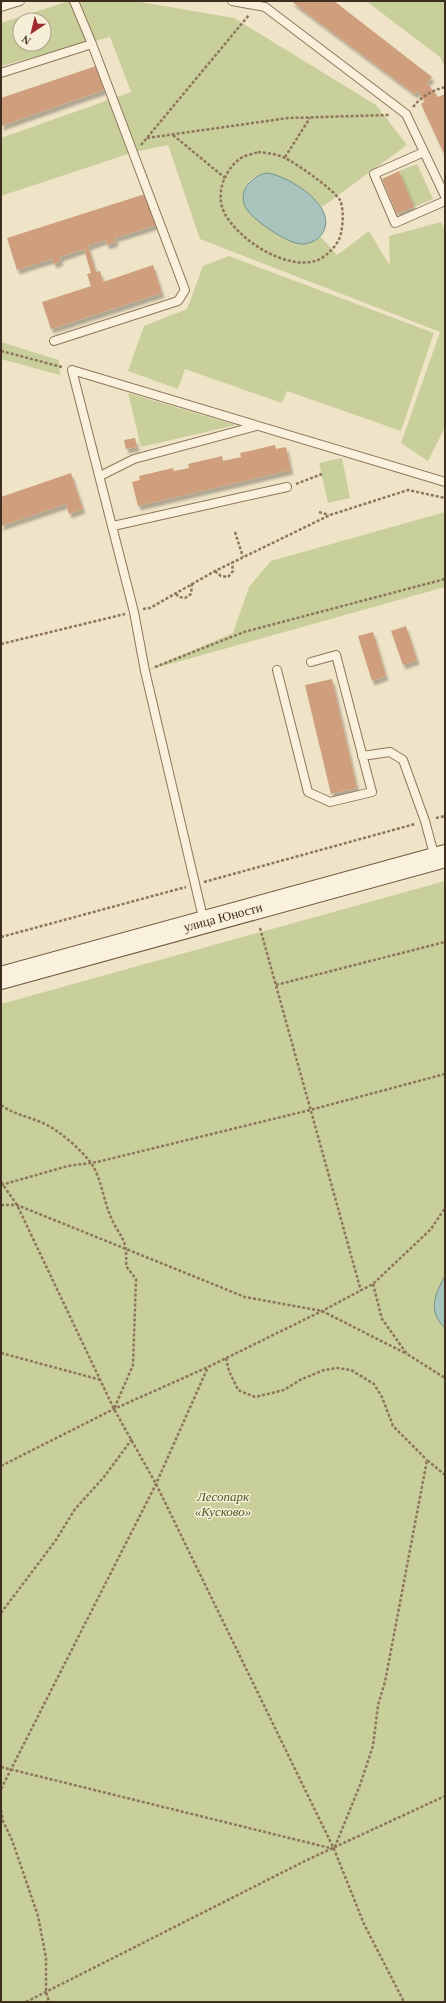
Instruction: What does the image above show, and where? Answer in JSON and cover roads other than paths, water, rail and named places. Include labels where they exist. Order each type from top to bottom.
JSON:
[{"type":"main road","name":"улица Юности","points":[[1,978],[440,858]]},
{"type":"lane","points":[[1,7],[20,1]]},
{"type":"lane","points":[[54,341],[178,301],[185,290],[134,152],[74,1]]},
{"type":"lane","points":[[232,1],[265,7],[406,114],[445,196]]},
{"type":"lane","points":[[1,73],[92,44]]},
{"type":"lane","points":[[424,152],[374,174],[395,223],[445,201]]},
{"type":"lane","points":[[204,922],[194,884],[134,612],[72,370],[445,482]]},
{"type":"lane","points":[[100,476],[134,459],[257,425]]},
{"type":"lane","points":[[113,526],[287,487]]},
{"type":"lane","points":[[277,670],[308,792],[330,802],[372,792],[336,655],[311,662]]},
{"type":"lane","points":[[362,756],[390,752],[403,760],[440,858]]},
{"type":"water","points":[[267,173],[276,175],[299,186],[310,194],[318,204],[324,214],[326,224],[322,234],[318,238],[312,242],[298,244],[266,227],[248,211],[244,205],[243,198],[246,187],[255,178]]},
{"type":"water","points":[[445,1276],[445,1328],[439,1322],[436,1315],[434,1302],[438,1289]]},
{"type":"park label","name":"Лесопарк «Кусково»","points":[[223,1504]]}]
